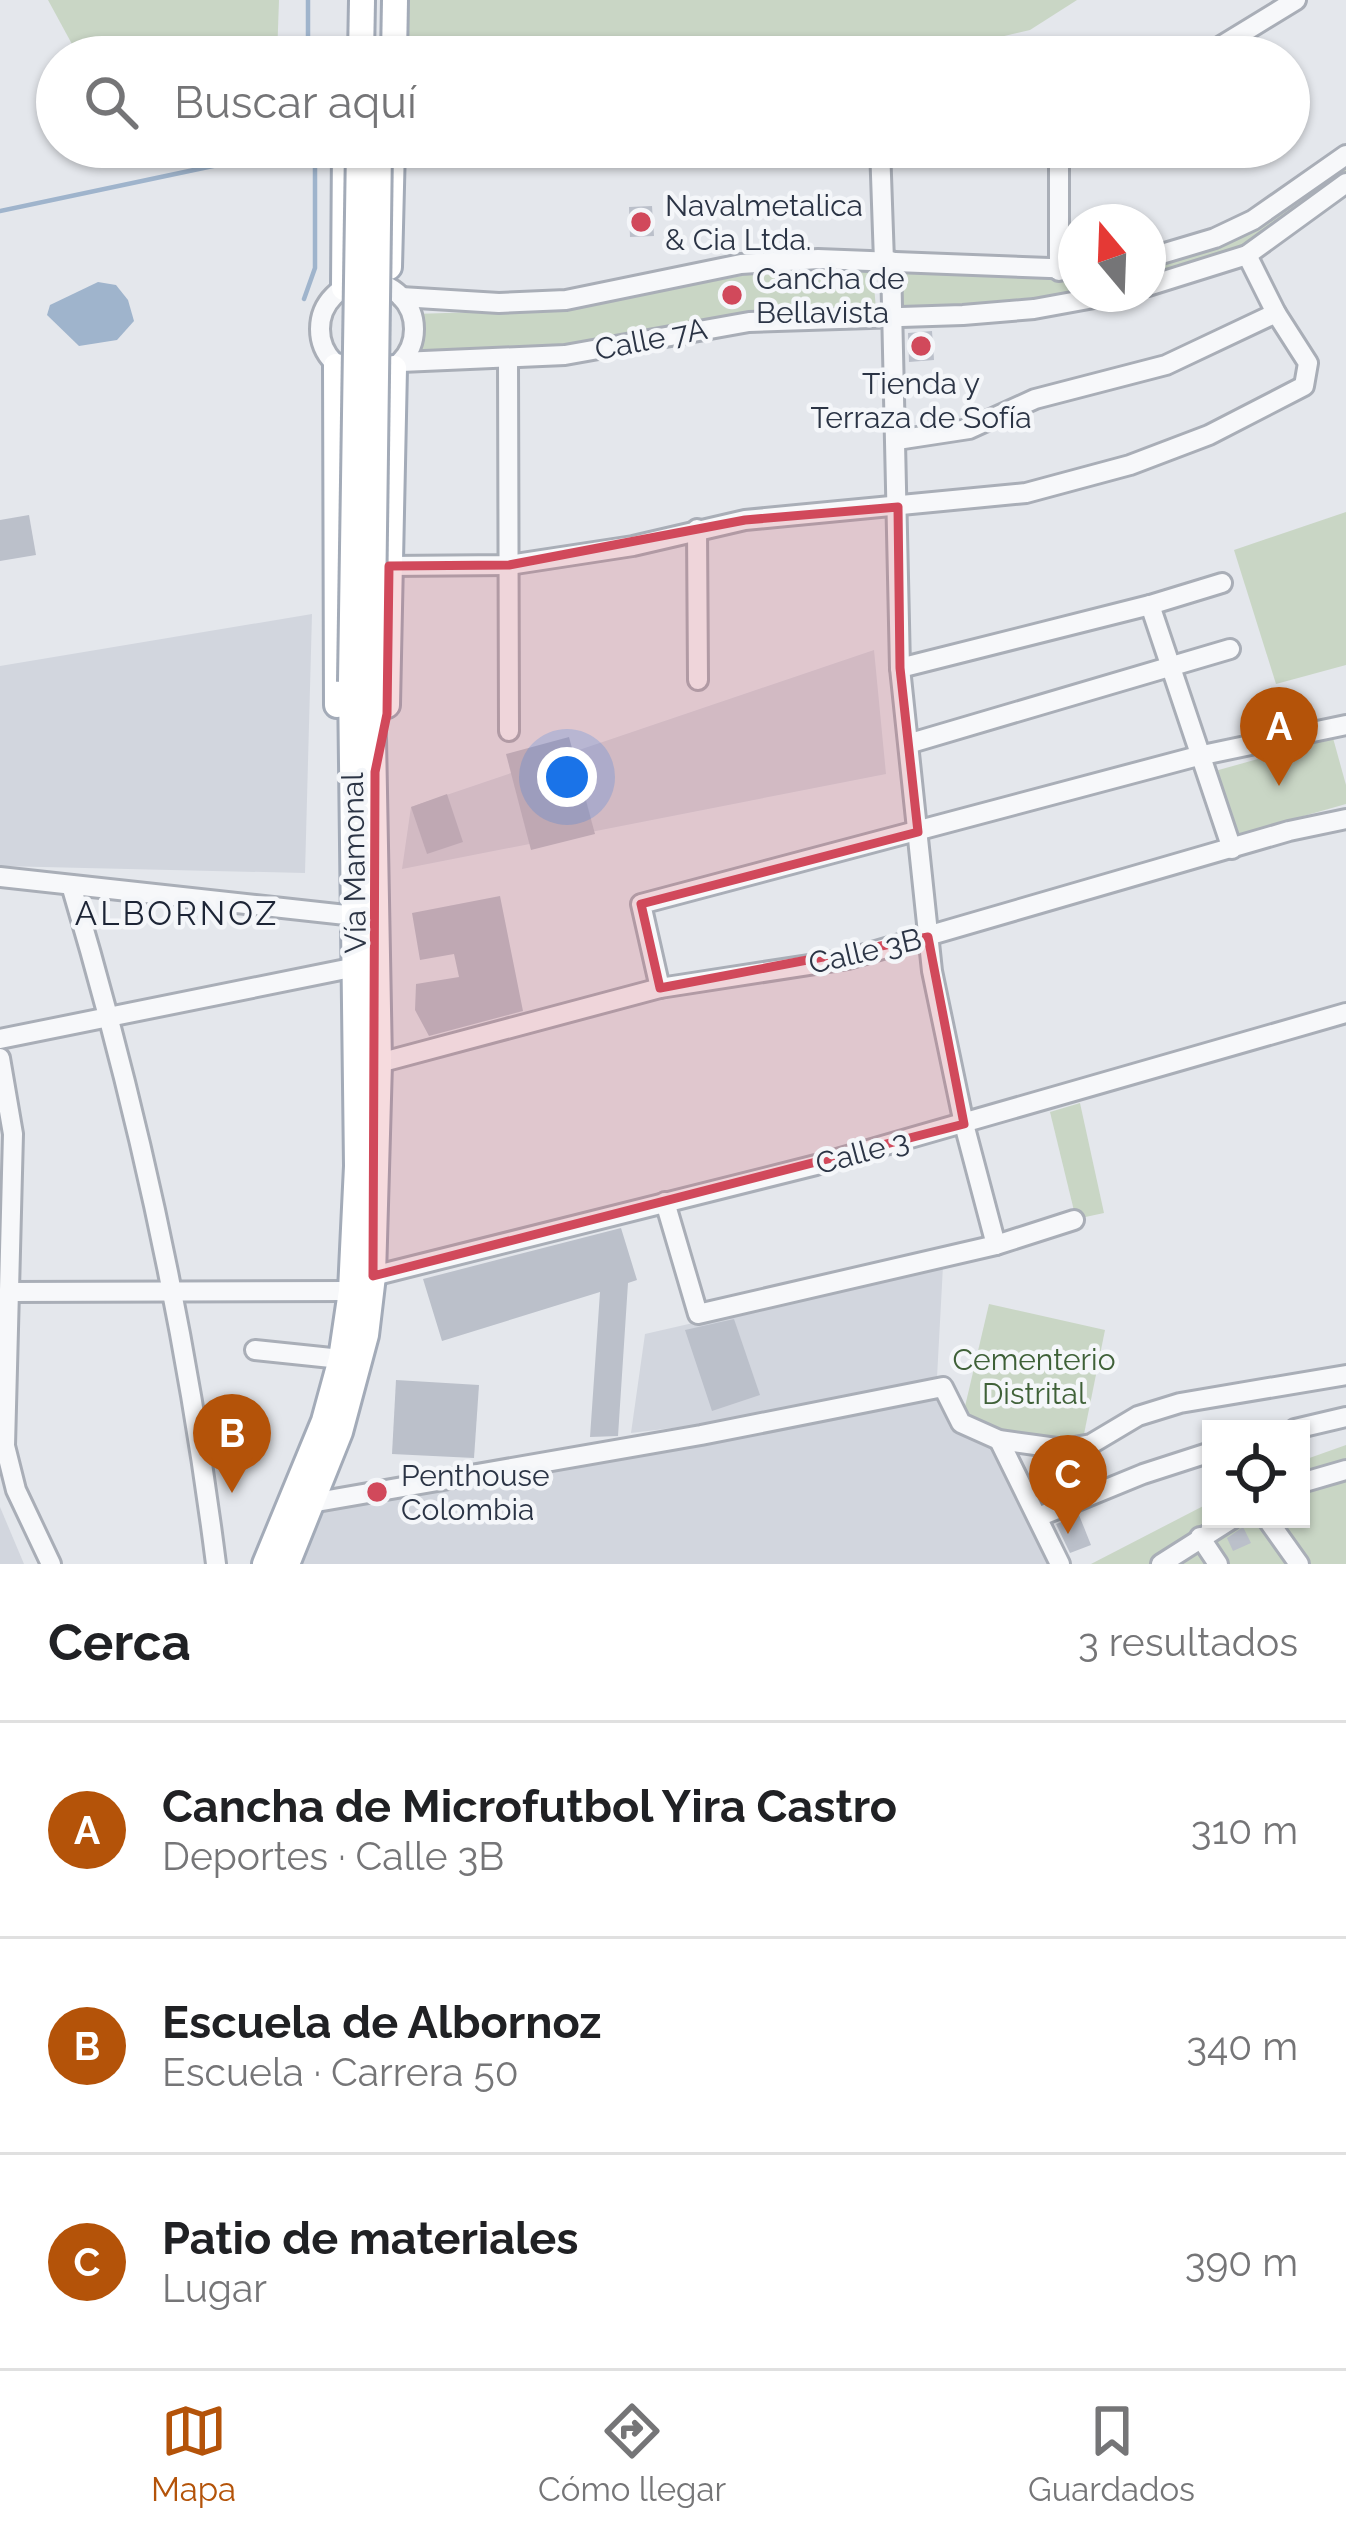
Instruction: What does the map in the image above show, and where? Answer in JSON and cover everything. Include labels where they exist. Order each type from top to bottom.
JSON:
[{"type":"main road","points":[[346,0],[346,36]]},
{"type":"main road","points":[[361,36],[362,0]]},
{"type":"main road","points":[[380,36],[381,0]]},
{"type":"main road","points":[[394,36],[395,0]]},
{"type":"main road","points":[[344,288],[345,168]]},
{"type":"main road","name":"Vía Mamonal","points":[[287,1564],[340,1432],[355,1380],[373,1276],[379,1063],[362,683],[359,168]]},
{"type":"main road","name":"Vía Mamonal","points":[[362,683],[378,168]]},
{"type":"main road","points":[[392,168],[395,292]]},
{"type":"main road","points":[[364,772],[387,714],[397,365]]},
{"type":"main road","points":[[336,366],[337,711],[364,772]]},
{"type":"main road","name":"Vía Mamonal","points":[[266,1563],[317,1441],[341,1359],[351,1291],[356,1210],[356,916],[364,772]]},
{"type":"street","points":[[1237,36],[1296,0]]},
{"type":"street","points":[[1166,253],[1253,220],[1346,155]]},
{"type":"street","points":[[881,168],[897,440],[900,668],[928,937],[964,1124],[996,1245]]},
{"type":"street","points":[[1061,168],[1063,204]]},
{"type":"street","points":[[1166,280],[1246,255],[1346,183]]},
{"type":"street","points":[[389,566],[509,565],[792,514],[1026,493],[1130,465],[1209,435],[1304,386],[1308,363],[1246,255]]},
{"type":"street","name":"Calle 7A","points":[[395,292],[528,303],[566,300],[741,264],[818,259],[1058,270]]},
{"type":"street","points":[[358,283],[395,292],[414,322],[414,337],[397,365],[383,374],[359,376],[336,366],[321,344],[320,318],[325,306],[344,288],[358,283]]},
{"type":"street","name":"Calle 7A","points":[[397,365],[508,361],[619,347],[749,322],[963,315],[1058,305]]},
{"type":"street","points":[[897,440],[969,429],[1035,399],[1166,365],[1276,313]]},
{"type":"street","points":[[508,361],[508,731]]},
{"type":"street","points":[[697,530],[698,680]]},
{"type":"street","points":[[900,668],[1222,583]]},
{"type":"street","points":[[1150,605],[1232,849]]},
{"type":"street","points":[[911,743],[1230,649]]},
{"type":"street","points":[[660,988],[641,904],[1198,756],[1346,724]]},
{"type":"street","name":"Calle 3B","points":[[379,1063],[660,988],[848,958],[1346,819]]},
{"type":"street","points":[[0,877],[356,916]]},
{"type":"street","points":[[71,885],[110,1016],[172,1294],[216,1564]]},
{"type":"street","points":[[0,1040],[356,967]]},
{"type":"street","name":"Calle 3","points":[[373,1276],[964,1124],[1346,1013]]},
{"type":"street","points":[[0,1058],[13,1134],[5,1446],[16,1490],[51,1564]]},
{"type":"street","points":[[665,1202],[698,1314],[996,1245],[1074,1220]]},
{"type":"street","points":[[9,1292],[351,1291]]},
{"type":"street","points":[[255,1350],[341,1359]]},
{"type":"street","points":[[311,1503],[943,1387],[961,1423],[999,1440],[1029,1447],[1077,1446],[1090,1444],[1138,1416],[1180,1403],[1346,1376]]},
{"type":"street","points":[[1310,1425],[1346,1417]]},
{"type":"street","points":[[999,1440],[1060,1564]]},
{"type":"street","points":[[1038,1517],[1202,1455]]},
{"type":"street","points":[[1310,1481],[1346,1470]]},
{"type":"street","points":[[1161,1564],[1216,1528]]},
{"type":"street","points":[[1274,1528],[1299,1564]]},
{"type":"street","points":[[1200,1537],[1217,1564]]},
{"type":"street","points":[[255,1564],[266,1563]]},
{"type":"highlighted area","points":[[898,507],[900,668],[918,832],[641,904],[660,988],[928,937],[964,1124],[373,1276],[375,772],[387,714],[389,566],[509,565],[745,520]]},
{"type":"shaded area","points":[[312,614],[305,873],[0,866],[0,666]]},
{"type":"shaded area","points":[[874,650],[886,774],[402,869],[411,807]]},
{"type":"shaded area","points":[[943,1266],[936,1396],[950,1428],[1000,1443],[1058,1564],[292,1564],[319,1497],[730,1421],[631,1433],[645,1334]]},
{"type":"shaded area","points":[[0,1507],[24,1564],[0,1564]]},
{"type":"green space","points":[[48,0],[279,0],[278,36],[68,36]]},
{"type":"green space","points":[[406,0],[1077,0],[1030,30],[1005,36],[406,36]]},
{"type":"green space","points":[[1346,161],[1346,172],[1241,248],[1166,272],[1166,258],[1235,235]]},
{"type":"green space","points":[[873,272],[876,310],[507,355],[412,357],[420,339],[414,314],[568,309],[746,275]]},
{"type":"green space","points":[[901,273],[1058,279],[1058,296],[900,309]]},
{"type":"green space","points":[[1346,512],[1346,665],[1276,684],[1234,550]]},
{"type":"green space","points":[[1333,738],[1346,785],[1346,804],[1233,836],[1215,771]]},
{"type":"green space","points":[[1080,1103],[1104,1213],[1076,1219],[1050,1112]]},
{"type":"green space","name":"Cementerio Distrital","points":[[989,1304],[1105,1330],[1081,1449],[959,1432]]},
{"type":"green space","points":[[1346,1445],[1346,1564],[1091,1564],[1202,1507],[1202,1528],[1310,1528],[1310,1458]]},
{"type":"water","points":[[98,282],[116,285],[128,300],[134,321],[117,340],[79,346],[47,315],[50,305]]},
{"type":"building","name":"Navalmetalica & Cia Ltda.","points":[[652,206],[654,236],[630,237],[629,207]]},
{"type":"building","name":"Tienda y Terraza de Sofía","points":[[932,331],[934,360],[909,362],[908,333]]},
{"type":"building","points":[[29,515],[36,555],[0,561],[0,520]]},
{"type":"building","points":[[569,737],[595,834],[531,850],[506,754]]},
{"type":"building","points":[[447,794],[463,842],[427,854],[411,807]]},
{"type":"building","points":[[500,896],[523,1011],[429,1036],[415,1010],[416,984],[459,977],[454,954],[420,960],[412,913]]},
{"type":"building","points":[[621,1228],[637,1280],[628,1283],[618,1436],[590,1437],[600,1292],[442,1341],[423,1279]]},
{"type":"building","points":[[734,1319],[760,1395],[712,1411],[685,1330]]},
{"type":"building","points":[[396,1380],[479,1385],[474,1458],[392,1454]]},
{"type":"building","points":[[1079,1515],[1091,1545],[1070,1553],[1056,1524]]},
{"type":"building","points":[[1244,1528],[1251,1543],[1233,1551],[1227,1538]]},
{"type":"waterway","points":[[308,0],[308,36]]},
{"type":"waterway","points":[[0,211],[204,168]]},
{"type":"waterway","points":[[304,299],[315,268],[315,168]]},
{"type":"place","name":"Navalmetalica & Cia Ltda.","points":[[641,222]]},
{"type":"place","name":"Cancha de Bellavista","points":[[732,295]]},
{"type":"place","name":"Tienda y Terraza de Sofía","points":[[921,346]]},
{"type":"place","name":"Cancha de Microfutbol Yira Castro","points":[[1279,786]]},
{"type":"place","name":"Penthouse Colombia","points":[[377,1492]]},
{"type":"place","name":"Escuela de Albornoz","points":[[232,1493]]},
{"type":"place","name":"Patio de materiales","points":[[1068,1534]]},
{"type":"district","name":"ALBORNOZ","points":[[177,913]]}]
